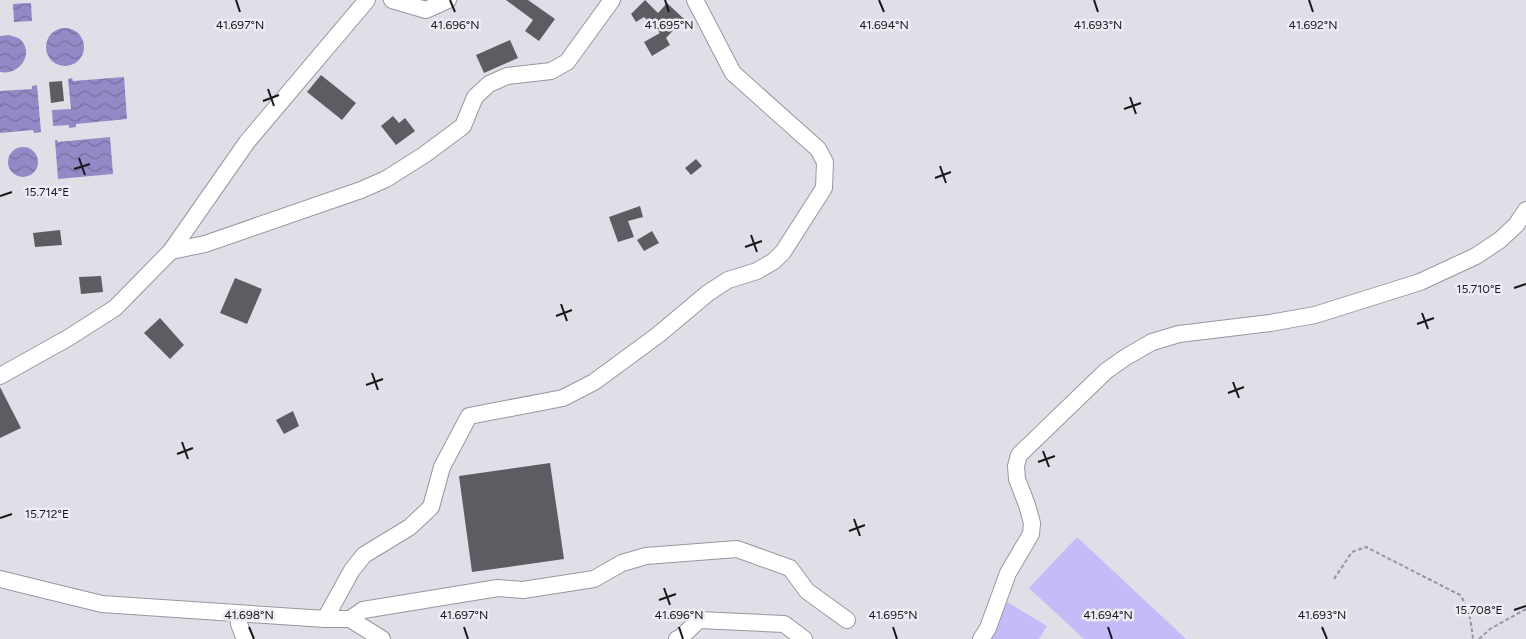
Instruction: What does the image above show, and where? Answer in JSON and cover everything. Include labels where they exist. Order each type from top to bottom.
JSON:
[{"type":"street","points":[[0,376],[68,338],[115,308],[171,250],[247,142],[367,0]]},
{"type":"street","points":[[392,0],[426,10],[448,0]]},
{"type":"street","points":[[171,250],[205,244],[361,190],[386,179],[424,155],[463,126],[476,98],[489,84],[507,76],[551,71],[567,62],[612,0]]},
{"type":"street","points":[[325,619],[352,570],[364,555],[410,527],[431,507],[442,467],[469,416],[563,398],[594,382],[658,335],[708,293],[728,280],[757,271],[774,262],[783,252],[824,188],[825,162],[818,149],[733,73],[695,0]]},
{"type":"street","points":[[981,639],[988,628],[1008,573],[1031,534],[1032,523],[1017,479],[1016,466],[1019,455],[1106,371],[1126,357],[1161,339],[1179,334],[1270,323],[1315,315],[1420,282],[1476,256],[1500,240],[1516,225],[1526,210]]},
{"type":"street","points":[[350,619],[363,610],[498,588],[523,590],[594,579],[622,563],[646,556],[737,549],[790,568],[807,592],[848,620]]},
{"type":"street","points":[[0,579],[102,604],[325,619],[350,619],[382,639]]},
{"type":"street","points":[[238,613],[239,624],[245,639]]},
{"type":"street","points":[[677,639],[699,620],[784,624],[804,639]]},
{"type":"path","points":[[1334,578],[1352,552],[1366,547],[1460,595],[1467,604],[1473,639]]},
{"type":"path","points":[[1479,639],[1490,629],[1526,609]]},
{"type":"shaded area","points":[[1077,537],[1186,639],[1084,639],[1029,588]]},
{"type":"shaded area","points":[[1007,602],[1047,626],[1039,639],[985,639]]},
{"type":"water","points":[[31,3],[32,21],[14,22],[13,4]]},
{"type":"water","points":[[65,28],[79,33],[84,47],[79,61],[65,66],[51,61],[46,47],[51,33]]},
{"type":"water","points":[[9,35],[20,39],[26,51],[26,57],[19,67],[14,70],[0,72],[0,36]]},
{"type":"water","points":[[124,77],[127,119],[76,124],[76,127],[69,128],[69,125],[53,126],[52,110],[71,109],[68,79],[72,78],[73,81]]},
{"type":"water","points":[[37,85],[41,132],[34,133],[33,130],[0,133],[0,91],[32,89],[32,86]]},
{"type":"water","points":[[110,137],[113,174],[58,179],[55,140],[58,142]]},
{"type":"water","points":[[23,147],[34,151],[38,162],[34,173],[23,177],[12,173],[8,162],[12,151]]},
{"type":"building","points":[[506,0],[528,0],[555,19],[539,41],[525,31],[533,20]]},
{"type":"building","points":[[645,0],[658,13],[667,3],[684,19],[666,38],[670,45],[652,56],[644,42],[660,33],[644,17],[636,22],[631,14]]},
{"type":"building","points":[[510,40],[518,58],[484,73],[476,55]]},
{"type":"building","points":[[321,75],[356,103],[342,120],[307,92]]},
{"type":"building","points":[[62,81],[64,101],[51,103],[49,82]]},
{"type":"building","points":[[393,116],[399,123],[405,118],[415,131],[396,145],[381,126]]},
{"type":"building","points":[[696,159],[702,166],[691,175],[685,168]]},
{"type":"building","points":[[640,206],[643,217],[628,221],[634,237],[618,242],[609,217]]},
{"type":"building","points":[[60,230],[62,245],[35,247],[33,233]]},
{"type":"building","points":[[652,231],[659,243],[644,251],[637,240]]},
{"type":"building","points":[[101,276],[103,292],[81,294],[79,277]]},
{"type":"building","points":[[235,278],[262,289],[247,324],[220,313]]},
{"type":"building","points":[[160,318],[184,345],[170,359],[144,333]]},
{"type":"building","points":[[0,387],[21,428],[0,438]]},
{"type":"building","points":[[293,411],[299,426],[284,434],[276,420]]},
{"type":"building","points":[[550,463],[564,559],[472,572],[459,476]]}]
